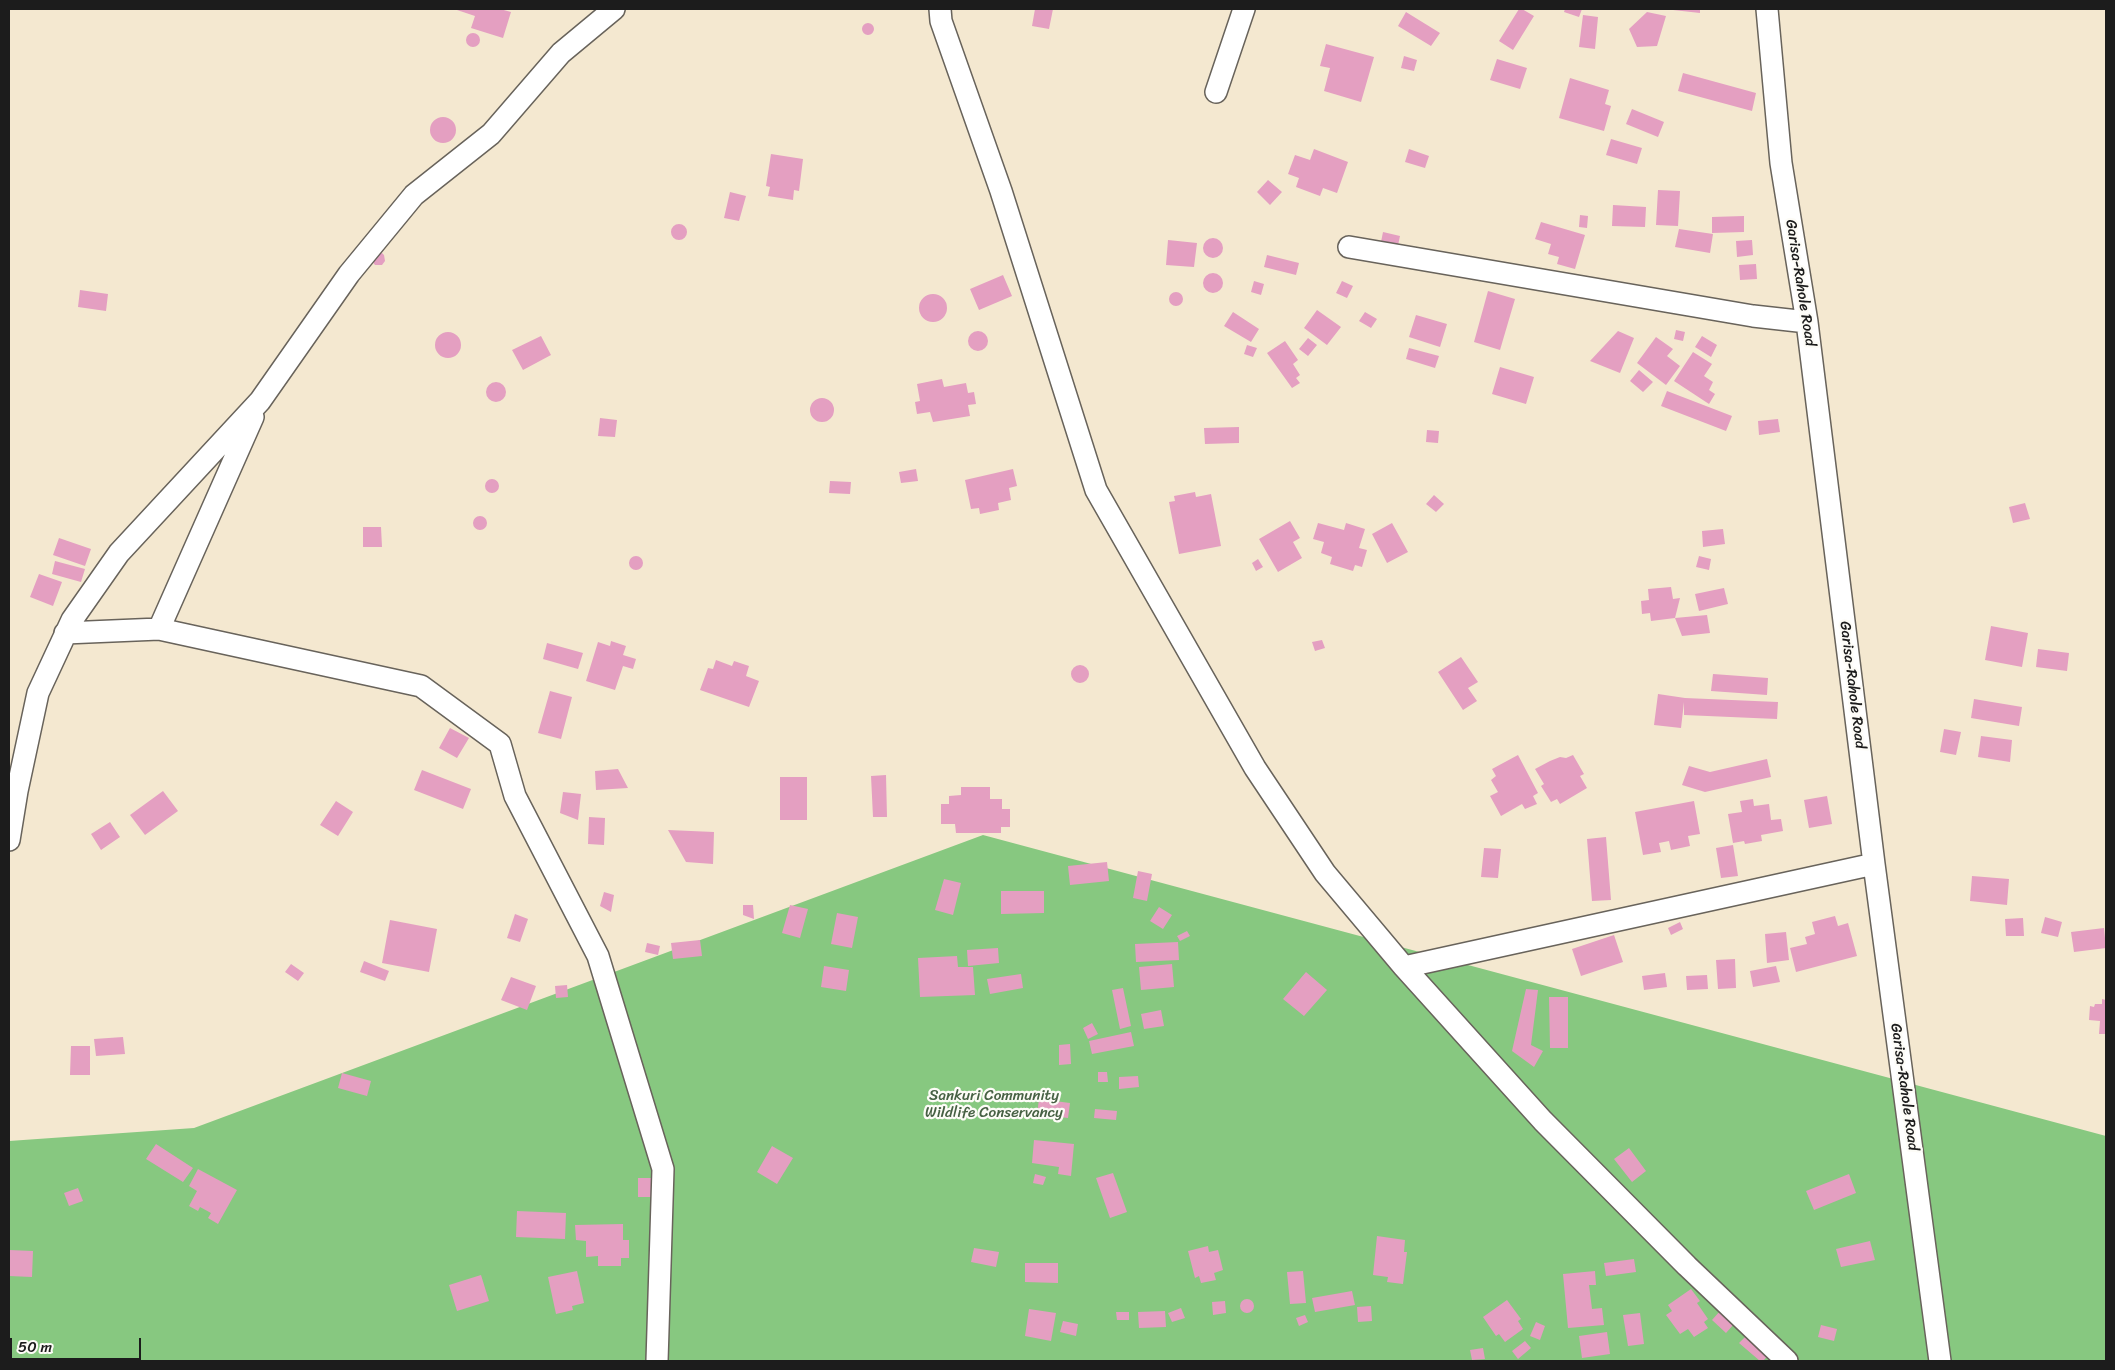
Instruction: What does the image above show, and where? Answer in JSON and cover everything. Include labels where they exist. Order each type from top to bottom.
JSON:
[{"type":"street","points":[[9,840],[16,791],[38,693],[72,620],[120,553],[260,401],[349,274],[414,195],[491,134],[561,53],[614,9]]},
{"type":"street","points":[[940,9],[942,21],[1001,191],[1096,490],[1255,768],[1325,873],[1404,967],[1543,1121],[1687,1266],[1787,1361]]},
{"type":"street","points":[[1216,92],[1244,9]]},
{"type":"street","name":"Garisa-Rahole Road","points":[[1767,9],[1781,163],[1807,322],[1874,864],[1940,1361]]},
{"type":"street","points":[[1350,247],[1734,313],[1807,322]]},
{"type":"street","points":[[159,629],[260,401]]},
{"type":"street","points":[[65,633],[159,629],[421,686],[500,744],[515,796],[598,956],[663,1169],[657,1361]]},
{"type":"street","points":[[1404,967],[1874,864]]},
{"type":"green space","name":"Sankuri Community Wildlife Conservancy","points":[[983,835],[2106,1136],[2106,1361],[9,1361],[9,1141],[194,1128]]},
{"type":"building","points":[[454,9],[500,9],[511,12],[503,38],[471,28],[475,16]]},
{"type":"building","points":[[1035,9],[1053,9],[1049,29],[1032,26]]},
{"type":"building","points":[[1519,9],[1534,16],[1513,50],[1499,41]]},
{"type":"building","points":[[1565,9],[1582,9],[1579,17],[1564,12]]},
{"type":"building","points":[[1664,9],[1700,9],[1700,13]]},
{"type":"building","points":[[1406,12],[1440,33],[1431,46],[1398,26]]},
{"type":"building","points":[[1647,12],[1666,16],[1657,46],[1637,47],[1629,29]]},
{"type":"building","points":[[1583,15],[1598,17],[1595,49],[1579,47]]},
{"type":"building","points":[[866,23],[870,23],[874,29],[870,35],[866,35],[862,31],[862,27]]},
{"type":"building","points":[[470,33],[476,33],[480,40],[476,47],[470,47],[466,43],[466,37]]},
{"type":"building","points":[[1326,44],[1374,57],[1361,102],[1324,91],[1330,68],[1320,66]]},
{"type":"building","points":[[1404,56],[1417,60],[1414,71],[1401,68]]},
{"type":"building","points":[[1497,59],[1527,68],[1520,89],[1490,80]]},
{"type":"building","points":[[1683,73],[1756,93],[1752,111],[1678,91]]},
{"type":"building","points":[[1570,78],[1609,90],[1605,104],[1611,106],[1604,131],[1559,118]]},
{"type":"building","points":[[1632,109],[1664,122],[1658,137],[1626,124]]},
{"type":"building","points":[[443,117],[452,121],[456,130],[452,139],[443,143],[434,139],[430,130],[434,121]]},
{"type":"building","points":[[1611,139],[1642,148],[1637,164],[1606,155]]},
{"type":"building","points":[[1314,149],[1348,162],[1337,193],[1323,188],[1320,196],[1296,187],[1299,178],[1288,174],[1295,155],[1310,160]]},
{"type":"building","points":[[1409,149],[1429,156],[1425,168],[1405,162]]},
{"type":"building","points":[[771,154],[803,159],[799,191],[794,190],[793,200],[768,196],[770,187],[766,186]]},
{"type":"building","points":[[1268,180],[1282,192],[1270,205],[1257,192]]},
{"type":"building","points":[[1658,190],[1680,191],[1678,226],[1656,225]]},
{"type":"building","points":[[730,192],[746,196],[739,221],[724,218]]},
{"type":"building","points":[[1613,205],[1646,207],[1645,227],[1612,226]]},
{"type":"building","points":[[1580,215],[1588,216],[1587,228],[1579,227]]},
{"type":"building","points":[[1744,216],[1744,232],[1712,233],[1712,217]]},
{"type":"building","points":[[1541,222],[1585,235],[1575,269],[1557,264],[1559,257],[1548,254],[1551,244],[1535,239]]},
{"type":"building","points":[[676,224],[682,224],[687,229],[685,238],[676,240],[671,235],[671,229]]},
{"type":"building","points":[[1679,229],[1713,234],[1710,253],[1675,247]]},
{"type":"building","points":[[1383,232],[1400,236],[1397,250],[1380,247]]},
{"type":"building","points":[[1213,238],[1220,241],[1223,248],[1220,255],[1213,258],[1206,255],[1203,248],[1206,241]]},
{"type":"building","points":[[1168,240],[1197,243],[1194,267],[1166,265]]},
{"type":"building","points":[[1752,240],[1753,255],[1737,257],[1736,241]]},
{"type":"building","points":[[381,252],[384,255],[385,261],[382,265],[375,265],[372,261]]},
{"type":"building","points":[[1267,255],[1299,263],[1296,275],[1264,267]]},
{"type":"building","points":[[1756,264],[1757,279],[1740,280],[1739,265]]},
{"type":"building","points":[[1213,273],[1220,276],[1223,283],[1220,290],[1213,293],[1206,290],[1203,283],[1206,276]]},
{"type":"building","points":[[1003,275],[1012,296],[979,310],[970,289]]},
{"type":"building","points":[[1254,281],[1264,284],[1261,295],[1251,292]]},
{"type":"building","points":[[1342,281],[1353,286],[1347,298],[1336,293]]},
{"type":"building","points":[[80,290],[108,294],[106,311],[78,307]]},
{"type":"building","points":[[1488,291],[1515,299],[1500,350],[1474,342]]},
{"type":"building","points":[[1176,292],[1181,294],[1183,299],[1181,304],[1176,306],[1171,304],[1169,299],[1171,294]]},
{"type":"building","points":[[933,294],[943,298],[947,308],[943,318],[933,322],[923,318],[919,308],[923,298]]},
{"type":"building","points":[[1317,310],[1341,327],[1327,345],[1304,328]]},
{"type":"building","points":[[1233,312],[1259,329],[1251,342],[1224,326]]},
{"type":"building","points":[[1365,312],[1377,319],[1371,328],[1359,321]]},
{"type":"building","points":[[1416,315],[1447,324],[1440,347],[1409,337]]},
{"type":"building","points":[[1676,330],[1685,332],[1683,341],[1674,339]]},
{"type":"building","points":[[978,331],[985,334],[988,341],[985,348],[978,351],[971,348],[968,341],[971,334]]},
{"type":"building","points":[[1618,331],[1634,338],[1620,373],[1590,361]]},
{"type":"building","points":[[448,332],[457,336],[461,345],[457,354],[448,358],[439,354],[435,345],[439,336]]},
{"type":"building","points":[[541,336],[551,355],[523,370],[512,350]]},
{"type":"building","points":[[1702,336],[1717,345],[1711,357],[1695,347]]},
{"type":"building","points":[[1656,337],[1673,349],[1667,356],[1680,366],[1666,385],[1637,363]]},
{"type":"building","points":[[1308,338],[1317,345],[1308,356],[1299,349]]},
{"type":"building","points":[[1285,341],[1298,360],[1293,364],[1300,375],[1296,378],[1300,383],[1292,388],[1267,353]]},
{"type":"building","points":[[1247,345],[1257,348],[1253,357],[1244,354]]},
{"type":"building","points":[[1409,348],[1439,356],[1435,368],[1406,359]]},
{"type":"building","points":[[1693,352],[1712,364],[1704,376],[1713,382],[1709,390],[1715,394],[1709,404],[1674,381]]},
{"type":"building","points":[[1500,367],[1534,377],[1526,404],[1492,394]]},
{"type":"building","points":[[1639,370],[1653,382],[1643,392],[1630,381]]},
{"type":"building","points":[[942,379],[944,387],[966,383],[968,393],[974,392],[976,404],[968,405],[970,416],[933,422],[930,412],[917,414],[915,402],[920,401],[917,384]]},
{"type":"building","points":[[496,382],[503,385],[506,392],[503,399],[496,402],[489,399],[486,392],[489,385]]},
{"type":"building","points":[[1667,391],[1732,416],[1726,431],[1661,406]]},
{"type":"building","points":[[822,398],[830,402],[834,410],[830,418],[822,422],[814,418],[810,410],[814,402]]},
{"type":"building","points":[[600,418],[617,420],[615,437],[598,436]]},
{"type":"building","points":[[1778,419],[1780,432],[1759,435],[1758,421]]},
{"type":"building","points":[[1239,427],[1239,443],[1205,444],[1204,428]]},
{"type":"building","points":[[1427,430],[1439,431],[1438,443],[1426,442]]},
{"type":"building","points":[[916,469],[918,481],[901,483],[899,472]]},
{"type":"building","points":[[1013,469],[1017,486],[1009,488],[1011,500],[998,503],[999,510],[980,514],[979,508],[971,509],[965,480]]},
{"type":"building","points":[[492,479],[497,481],[499,486],[497,491],[492,493],[487,491],[485,486],[487,481]]},
{"type":"building","points":[[830,481],[851,482],[850,494],[829,493]]},
{"type":"building","points":[[1195,492],[1196,497],[1211,494],[1221,546],[1179,554],[1169,502],[1175,501],[1174,496]]},
{"type":"building","points":[[1434,495],[1444,504],[1436,512],[1426,504]]},
{"type":"building","points":[[2025,503],[2030,519],[2013,523],[2009,507]]},
{"type":"building","points":[[480,516],[485,518],[487,523],[485,528],[480,530],[475,528],[473,523],[475,518]]},
{"type":"building","points":[[1290,521],[1300,538],[1293,542],[1302,558],[1278,572],[1259,539]]},
{"type":"building","points":[[1318,523],[1344,530],[1346,523],[1365,529],[1359,548],[1367,550],[1362,567],[1355,565],[1353,571],[1330,564],[1332,557],[1321,553],[1324,542],[1313,539]]},
{"type":"building","points":[[1392,523],[1408,552],[1387,563],[1372,534]]},
{"type":"building","points":[[363,527],[381,527],[382,547],[363,547]]},
{"type":"building","points":[[1723,529],[1725,544],[1703,547],[1702,531]]},
{"type":"building","points":[[59,538],[91,549],[85,566],[53,555]]},
{"type":"building","points":[[633,556],[639,556],[643,563],[639,570],[633,570],[629,566],[629,560]]},
{"type":"building","points":[[1699,556],[1711,559],[1709,570],[1696,567]]},
{"type":"building","points":[[1258,559],[1263,567],[1256,571],[1252,563]]},
{"type":"building","points":[[55,561],[85,569],[81,582],[52,574]]},
{"type":"building","points":[[39,574],[62,582],[53,606],[30,597]]},
{"type":"building","points":[[1671,587],[1673,599],[1680,598],[1675,618],[1651,621],[1650,613],[1642,614],[1641,601],[1649,600],[1648,589]]},
{"type":"building","points":[[1724,588],[1728,604],[1699,611],[1695,594]]},
{"type":"building","points":[[1707,615],[1710,633],[1682,636],[1675,618]]},
{"type":"building","points":[[1991,626],[2028,633],[2022,667],[1985,660]]},
{"type":"building","points":[[1322,640],[1325,648],[1315,651],[1312,642]]},
{"type":"building","points":[[611,641],[626,646],[623,655],[636,659],[633,669],[623,666],[615,690],[586,681],[598,642],[610,646]]},
{"type":"building","points":[[547,643],[583,653],[578,669],[543,659]]},
{"type":"building","points":[[2038,649],[2069,653],[2067,671],[2036,667]]},
{"type":"building","points":[[1461,657],[1478,682],[1468,688],[1477,701],[1463,710],[1438,672]]},
{"type":"building","points":[[716,660],[732,666],[734,661],[749,666],[746,676],[759,681],[749,707],[700,690],[708,668],[713,669]]},
{"type":"building","points":[[1076,665],[1084,665],[1089,670],[1087,681],[1076,683],[1071,678],[1071,670]]},
{"type":"building","points":[[1713,674],[1768,678],[1767,695],[1711,691]]},
{"type":"building","points":[[550,691],[572,697],[561,739],[538,733]]},
{"type":"building","points":[[1658,694],[1685,698],[1778,702],[1777,719],[1684,715],[1684,702],[1681,728],[1654,725]]},
{"type":"building","points":[[1974,699],[2022,707],[2019,726],[1971,718]]},
{"type":"building","points":[[450,728],[469,738],[457,758],[439,748]]},
{"type":"building","points":[[1944,729],[1961,732],[1956,755],[1940,752]]},
{"type":"building","points":[[1981,736],[2012,740],[2010,762],[1978,757]]},
{"type":"building","points":[[1518,755],[1538,793],[1533,796],[1537,804],[1525,809],[1522,804],[1501,816],[1490,796],[1498,792],[1491,780],[1496,776],[1492,769]]},
{"type":"building","points":[[1573,755],[1584,774],[1580,776],[1587,788],[1560,804],[1557,799],[1551,802],[1541,786],[1544,784],[1535,769],[1560,757],[1566,758]]},
{"type":"building","points":[[1767,759],[1771,777],[1705,792],[1682,785],[1689,766],[1710,772]]},
{"type":"building","points":[[618,769],[628,788],[596,790],[595,771]]},
{"type":"building","points":[[422,770],[471,789],[463,809],[414,790]]},
{"type":"building","points":[[886,775],[887,817],[873,817],[871,776]]},
{"type":"building","points":[[780,777],[807,777],[807,820],[780,820]]},
{"type":"building","points":[[961,787],[990,787],[990,799],[1002,799],[1002,809],[1010,809],[1010,827],[1001,827],[1001,833],[956,833],[955,824],[941,824],[941,804],[949,804],[949,796],[961,795]]},
{"type":"building","points":[[163,791],[178,811],[145,835],[130,815]]},
{"type":"building","points":[[563,792],[581,794],[578,820],[560,813]]},
{"type":"building","points":[[1827,796],[1832,824],[1809,828],[1804,800]]},
{"type":"building","points":[[1753,799],[1754,806],[1769,804],[1771,820],[1781,819],[1783,831],[1761,835],[1762,841],[1745,844],[1744,841],[1733,843],[1728,814],[1742,812],[1740,801]]},
{"type":"building","points":[[336,801],[353,812],[338,836],[320,825]]},
{"type":"building","points":[[1694,801],[1700,834],[1688,836],[1690,846],[1671,850],[1669,841],[1659,843],[1661,852],[1643,855],[1635,812]]},
{"type":"building","points":[[589,817],[605,818],[604,845],[588,844]]},
{"type":"building","points":[[110,822],[120,837],[101,850],[91,834]]},
{"type":"building","points":[[668,830],[714,832],[713,864],[686,862]]},
{"type":"building","points":[[1606,837],[1611,900],[1592,901],[1587,839]]},
{"type":"building","points":[[1733,845],[1738,876],[1721,878],[1716,848]]},
{"type":"building","points":[[1484,848],[1501,849],[1498,878],[1481,877]]},
{"type":"building","points":[[1107,862],[1109,881],[1070,885],[1068,866]]},
{"type":"building","points":[[1138,871],[1152,874],[1147,901],[1133,898]]},
{"type":"building","points":[[1972,876],[2009,879],[2007,905],[1970,901]]},
{"type":"building","points":[[944,879],[961,883],[953,915],[935,910]]},
{"type":"building","points":[[1001,891],[1044,891],[1044,913],[1001,914]]},
{"type":"building","points":[[604,892],[614,895],[611,912],[600,906]]},
{"type":"building","points":[[743,905],[753,905],[754,919],[743,915]]},
{"type":"building","points":[[790,905],[808,909],[800,938],[782,933]]},
{"type":"building","points":[[1159,907],[1172,915],[1163,929],[1150,921]]},
{"type":"building","points":[[837,913],[858,917],[852,948],[831,944]]},
{"type":"building","points":[[515,914],[528,919],[520,942],[507,938]]},
{"type":"building","points":[[1835,916],[1838,926],[1848,923],[1857,956],[1796,972],[1790,948],[1807,944],[1805,937],[1815,934],[1812,922]]},
{"type":"building","points":[[2045,917],[2062,922],[2058,937],[2041,933]]},
{"type":"building","points":[[2023,918],[2024,936],[2006,936],[2005,919]]},
{"type":"building","points":[[390,920],[437,929],[429,972],[382,963]]},
{"type":"building","points":[[1680,922],[1683,929],[1671,935],[1668,928]]},
{"type":"building","points":[[2104,928],[2106,948],[2074,952],[2071,932]]},
{"type":"building","points":[[1187,931],[1190,936],[1180,941],[1177,936]]},
{"type":"building","points":[[1786,932],[1789,960],[1767,963],[1765,934]]},
{"type":"building","points":[[1614,935],[1623,962],[1581,976],[1572,949]]},
{"type":"building","points":[[700,940],[702,956],[673,959],[671,943]]},
{"type":"building","points":[[1178,942],[1179,960],[1136,962],[1135,944]]},
{"type":"building","points":[[647,943],[660,946],[658,955],[645,952]]},
{"type":"building","points":[[998,948],[999,963],[968,966],[967,950]]},
{"type":"building","points":[[957,956],[958,967],[973,967],[975,995],[920,997],[918,958]]},
{"type":"building","points":[[1735,959],[1736,988],[1718,989],[1716,960]]},
{"type":"building","points":[[364,961],[389,971],[385,981],[360,972]]},
{"type":"building","points":[[291,964],[304,973],[298,981],[285,972]]},
{"type":"building","points":[[1172,964],[1174,987],[1141,990],[1139,967]]},
{"type":"building","points":[[824,966],[849,970],[846,991],[821,987]]},
{"type":"building","points":[[1776,966],[1780,982],[1753,987],[1750,971]]},
{"type":"building","points":[[1306,972],[1327,990],[1304,1016],[1283,999]]},
{"type":"building","points":[[1665,973],[1667,987],[1644,990],[1642,976]]},
{"type":"building","points":[[1021,974],[1023,988],[990,994],[987,979]]},
{"type":"building","points":[[1707,975],[1708,989],[1687,990],[1686,976]]},
{"type":"building","points":[[511,977],[536,986],[527,1010],[501,1000]]},
{"type":"building","points":[[567,985],[568,997],[556,998],[555,986]]},
{"type":"building","points":[[1123,988],[1131,1026],[1120,1029],[1112,990]]},
{"type":"building","points":[[1526,989],[1538,990],[1531,1045],[1543,1051],[1534,1067],[1512,1051]]},
{"type":"building","points":[[1549,997],[1568,997],[1568,1048],[1550,1048]]},
{"type":"building","points":[[2102,999],[2106,1000],[2106,1034],[2099,1034],[2100,1021],[2089,1020],[2090,1006],[2094,1007],[2095,1004],[2102,1004]]},
{"type":"building","points":[[1161,1010],[1164,1026],[1144,1029],[1141,1014]]},
{"type":"building","points":[[1092,1023],[1098,1034],[1088,1039],[1083,1028]]},
{"type":"building","points":[[1131,1032],[1134,1046],[1092,1054],[1089,1041]]},
{"type":"building","points":[[123,1037],[125,1054],[96,1056],[94,1039]]},
{"type":"building","points":[[1070,1044],[1071,1064],[1059,1065],[1059,1045]]},
{"type":"building","points":[[71,1046],[90,1046],[90,1075],[70,1075]]},
{"type":"building","points":[[1098,1072],[1107,1072],[1108,1082],[1098,1082]]},
{"type":"building","points":[[342,1073],[371,1081],[367,1096],[338,1088]]},
{"type":"building","points":[[1138,1076],[1139,1087],[1119,1089],[1119,1077]]},
{"type":"building","points":[[1039,1099],[1070,1103],[1068,1118],[1037,1114]]},
{"type":"building","points":[[1095,1109],[1117,1111],[1116,1120],[1094,1118]]},
{"type":"building","points":[[1034,1140],[1074,1144],[1071,1176],[1058,1174],[1059,1167],[1032,1163]]},
{"type":"building","points":[[156,1144],[193,1168],[183,1182],[146,1159]]},
{"type":"building","points":[[772,1146],[793,1158],[777,1184],[757,1172]]},
{"type":"building","points":[[1629,1148],[1646,1171],[1632,1182],[1614,1159]]},
{"type":"building","points":[[198,1169],[237,1190],[218,1224],[208,1218],[211,1213],[200,1207],[198,1211],[189,1206],[197,1191],[189,1186]]},
{"type":"building","points":[[1113,1173],[1127,1212],[1110,1218],[1096,1178]]},
{"type":"building","points":[[1035,1174],[1046,1177],[1043,1185],[1033,1183]]},
{"type":"building","points":[[1849,1174],[1856,1193],[1814,1210],[1806,1191]]},
{"type":"building","points":[[638,1178],[655,1178],[655,1197],[638,1197]]},
{"type":"building","points":[[78,1188],[83,1201],[69,1206],[64,1193]]},
{"type":"building","points":[[517,1211],[566,1213],[565,1239],[516,1237]]},
{"type":"building","points":[[623,1224],[623,1240],[629,1240],[629,1258],[621,1258],[621,1266],[598,1266],[598,1256],[586,1257],[586,1241],[576,1240],[575,1225]]},
{"type":"building","points":[[1377,1236],[1405,1240],[1404,1252],[1407,1252],[1403,1284],[1387,1282],[1388,1277],[1373,1275]]},
{"type":"building","points":[[1870,1241],[1875,1260],[1841,1267],[1836,1249]]},
{"type":"building","points":[[1208,1246],[1209,1252],[1218,1250],[1223,1270],[1214,1273],[1216,1280],[1201,1283],[1199,1276],[1195,1278],[1188,1251]]},
{"type":"building","points":[[974,1248],[999,1252],[996,1267],[971,1262]]},
{"type":"building","points":[[9,1250],[33,1251],[32,1277],[9,1276]]},
{"type":"building","points":[[1634,1259],[1636,1272],[1606,1276],[1604,1263]]},
{"type":"building","points":[[1025,1263],[1058,1263],[1058,1283],[1025,1282]]},
{"type":"building","points":[[577,1271],[584,1303],[572,1306],[573,1310],[556,1314],[548,1277]]},
{"type":"building","points":[[1303,1271],[1306,1303],[1290,1304],[1287,1272]]},
{"type":"building","points":[[1595,1271],[1596,1285],[1589,1285],[1592,1309],[1602,1308],[1604,1325],[1568,1328],[1563,1274]]},
{"type":"building","points":[[481,1275],[489,1301],[457,1311],[449,1285]]},
{"type":"building","points":[[1691,1289],[1700,1301],[1697,1303],[1708,1319],[1704,1322],[1708,1328],[1694,1337],[1688,1329],[1680,1334],[1666,1315],[1672,1311],[1668,1305]]},
{"type":"building","points":[[1352,1291],[1355,1305],[1315,1312],[1312,1298]]},
{"type":"building","points":[[1244,1299],[1250,1299],[1254,1306],[1250,1313],[1244,1313],[1240,1309],[1240,1303]]},
{"type":"building","points":[[1507,1300],[1521,1319],[1518,1321],[1523,1329],[1505,1342],[1499,1334],[1496,1336],[1483,1317]]},
{"type":"building","points":[[1225,1301],[1226,1313],[1213,1315],[1212,1302]]},
{"type":"building","points":[[1371,1306],[1372,1321],[1358,1322],[1357,1307]]},
{"type":"building","points":[[1181,1308],[1185,1318],[1172,1322],[1168,1313]]},
{"type":"building","points":[[1029,1309],[1056,1313],[1051,1341],[1025,1336]]},
{"type":"building","points":[[1165,1311],[1166,1327],[1139,1328],[1138,1312]]},
{"type":"building","points":[[1720,1311],[1734,1324],[1726,1333],[1712,1320]]},
{"type":"building","points":[[1116,1312],[1129,1312],[1129,1320],[1117,1320]]},
{"type":"building","points":[[1640,1313],[1644,1344],[1628,1346],[1623,1315]]},
{"type":"building","points":[[1305,1315],[1308,1322],[1299,1326],[1296,1318]]},
{"type":"building","points":[[1063,1321],[1078,1324],[1076,1336],[1060,1332]]},
{"type":"building","points":[[1536,1322],[1545,1326],[1540,1340],[1530,1336]]},
{"type":"building","points":[[1821,1325],[1837,1329],[1834,1341],[1818,1337]]},
{"type":"building","points":[[1607,1332],[1610,1354],[1582,1358],[1579,1336]]},
{"type":"building","points":[[1749,1333],[1771,1352],[1763,1361],[1760,1361],[1739,1343]]},
{"type":"building","points":[[1525,1341],[1531,1348],[1518,1359],[1512,1351]]},
{"type":"building","points":[[1483,1348],[1485,1359],[1472,1360],[1470,1350]]}]
